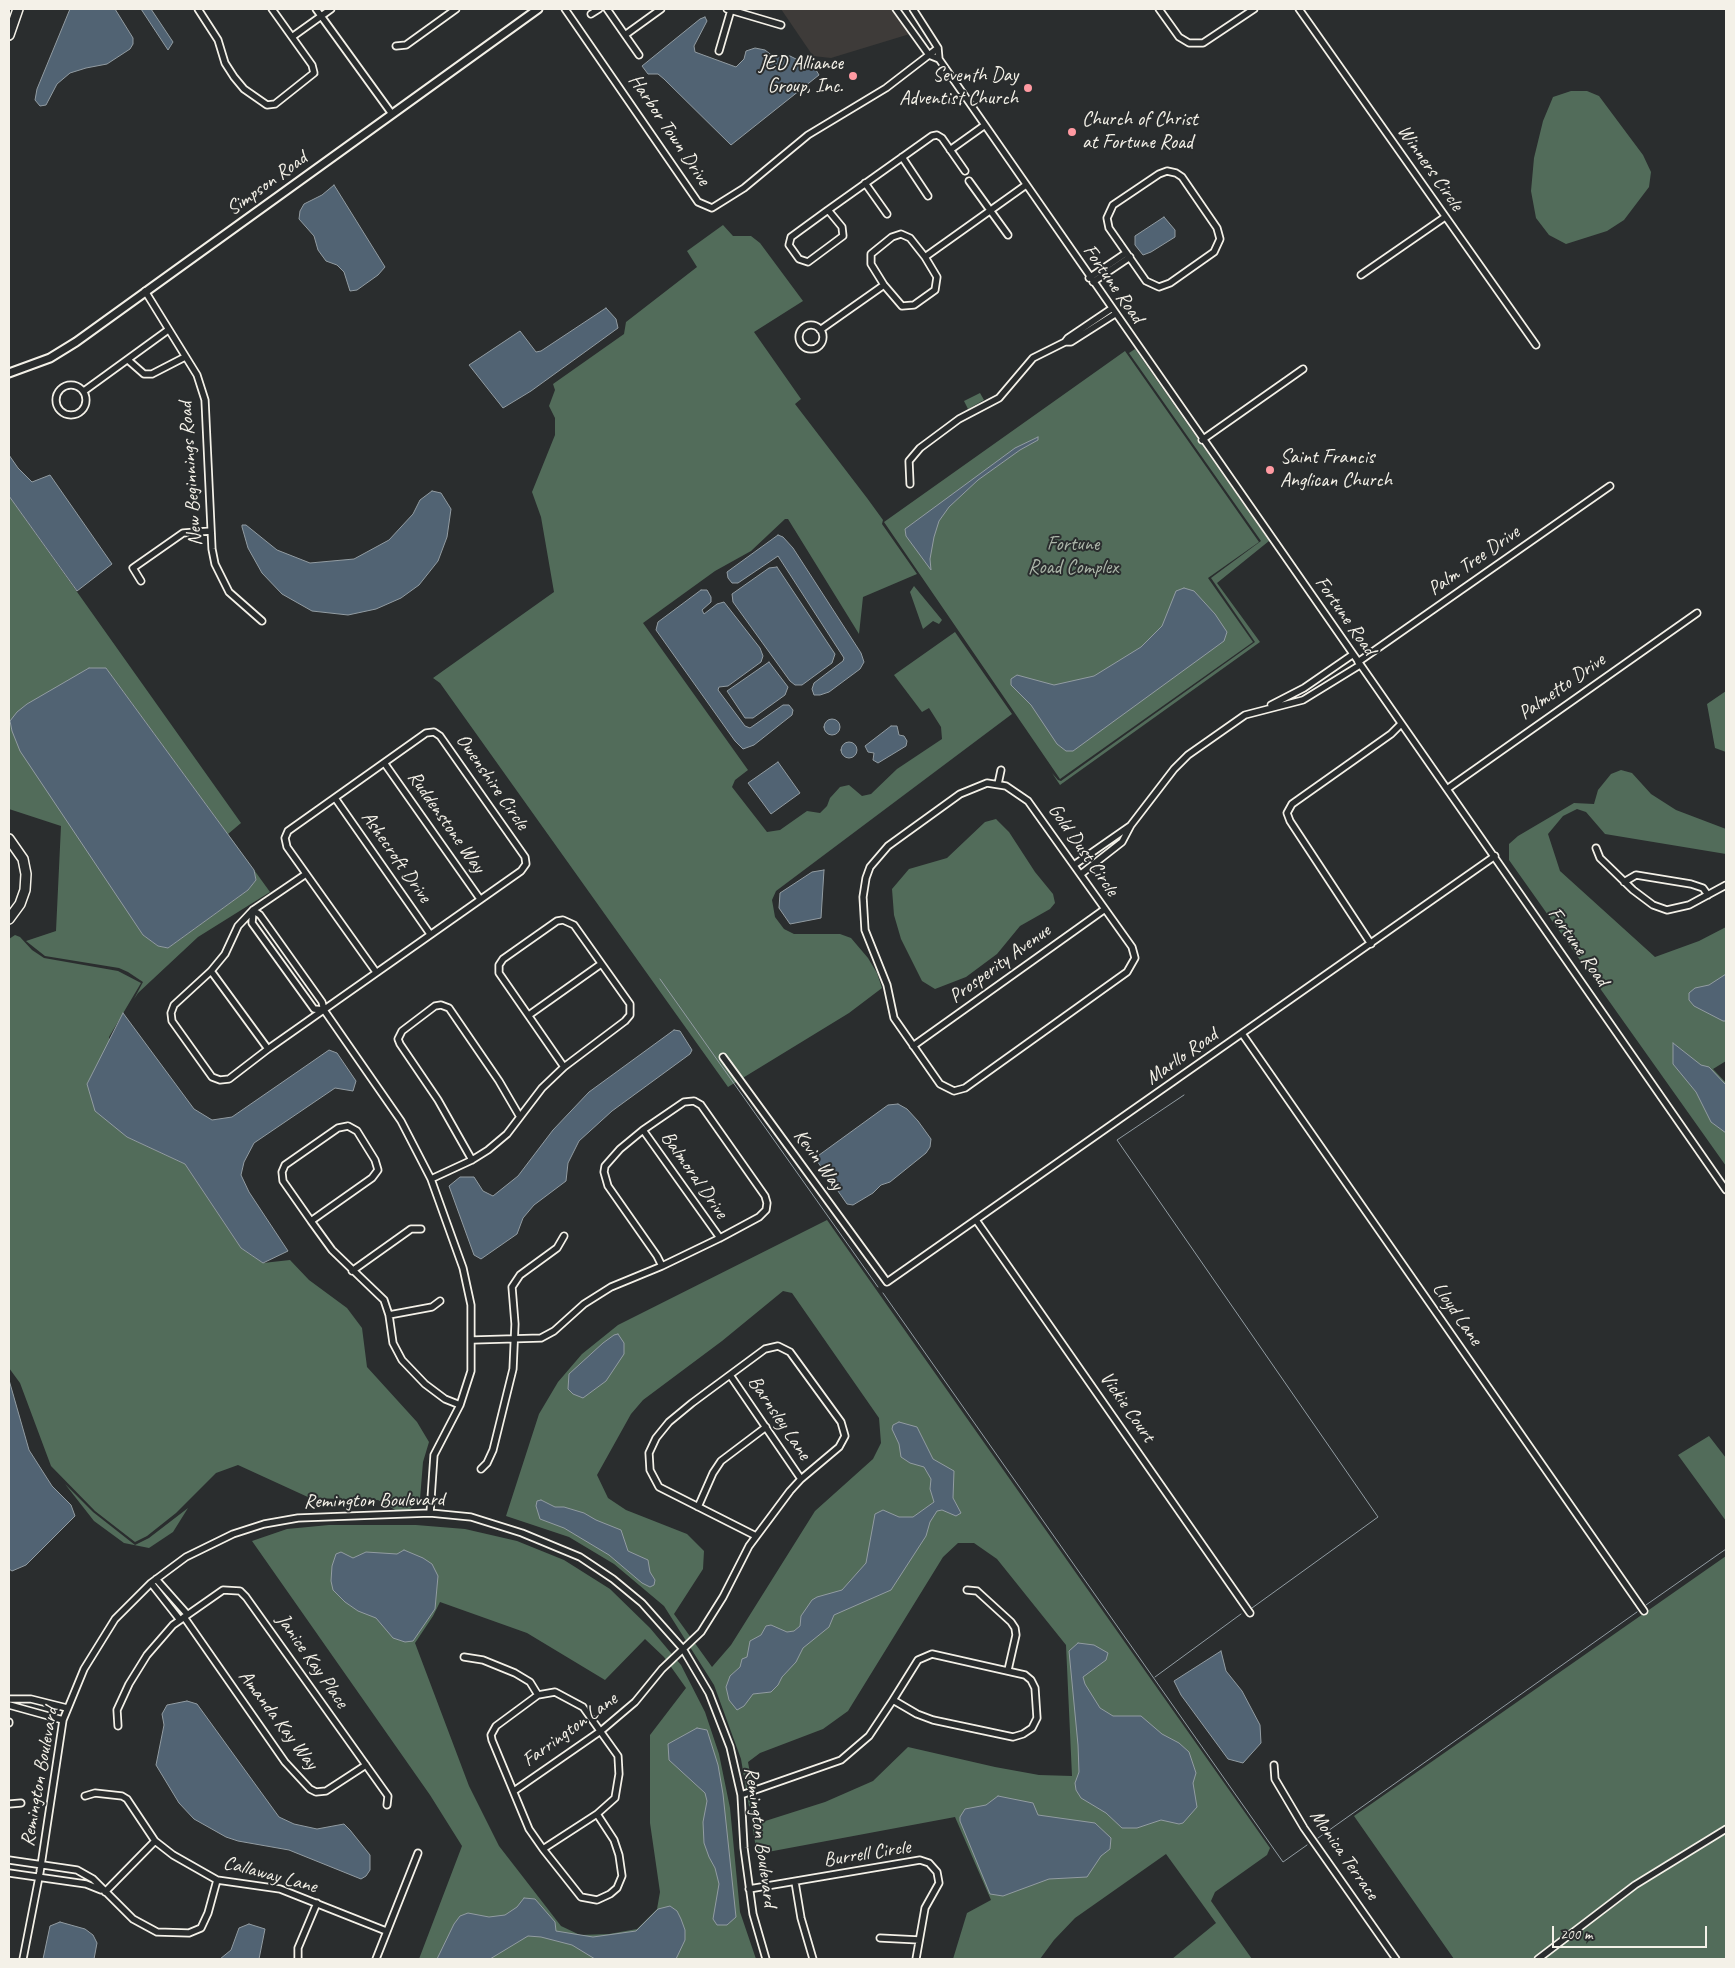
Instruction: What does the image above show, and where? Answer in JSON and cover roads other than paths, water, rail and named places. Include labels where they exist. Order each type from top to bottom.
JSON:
[{"type":"highway","points":[[9,35],[18,9]]},
{"type":"highway","points":[[9,839],[23,859],[26,874],[25,890],[20,904],[9,918]]},
{"type":"main road","name":"Simpson Road","points":[[9,374],[50,358],[145,292],[538,9]]},
{"type":"street","points":[[198,9],[218,40],[225,63],[234,77],[244,89],[267,105],[275,104],[314,73],[312,65],[272,9]]},
{"type":"street","points":[[316,9],[392,114]]},
{"type":"street","points":[[292,38],[331,9]]},
{"type":"street","points":[[396,46],[406,44],[456,9]]},
{"type":"street","name":"Harbor Town Drive","points":[[565,9],[698,202],[712,208],[744,188],[808,135],[878,93],[938,48]]},
{"type":"street","points":[[591,14],[598,9]]},
{"type":"street","points":[[607,9],[639,55]]},
{"type":"street","points":[[625,35],[661,9]]},
{"type":"street","points":[[719,51],[729,9],[781,25]]},
{"type":"street","points":[[896,9],[929,55],[939,59]]},
{"type":"street","name":"Fortune Road","points":[[913,9],[938,48],[939,59],[1091,280],[1352,655],[1495,856],[1726,1190]]},
{"type":"street","points":[[1159,9],[1179,37],[1189,43],[1203,43],[1254,9]]},
{"type":"street","name":"Winners Circle","points":[[1299,9],[1536,345]]},
{"type":"street","points":[[950,150],[985,125]]},
{"type":"street","points":[[828,210],[842,227],[843,236],[808,262],[799,259],[789,245],[788,241],[791,236],[932,136],[937,135],[942,138],[965,171]]},
{"type":"street","points":[[902,157],[928,196]]},
{"type":"street","points":[[1167,171],[1176,173],[1182,177],[1217,228],[1220,236],[1219,246],[1207,257],[1162,287],[1148,283],[1128,255],[1108,224],[1107,218],[1110,208],[1159,174],[1167,171]]},
{"type":"street","points":[[969,181],[1008,235]]},
{"type":"street","points":[[865,183],[887,214]]},
{"type":"street","points":[[924,258],[1026,185]]},
{"type":"street","points":[[1360,274],[1445,217]]},
{"type":"street","points":[[901,234],[910,238],[924,258],[937,278],[935,290],[914,305],[902,306],[884,285],[871,264],[871,254],[892,237],[901,234]]},
{"type":"street","points":[[1091,280],[1128,255]]},
{"type":"street","points":[[820,330],[884,285]]},
{"type":"street","name":"New Beginnings Road","points":[[145,292],[197,375],[204,400],[211,531],[215,564],[229,592],[262,621]]},
{"type":"street","points":[[1066,342],[1068,338],[1111,308]]},
{"type":"street","points":[[910,484],[909,462],[920,448],[959,420],[999,398],[1033,358],[1066,342],[1071,342],[1115,314]]},
{"type":"street","points":[[814,325],[820,330],[823,338],[820,345],[808,349],[801,344],[799,333],[803,327],[814,325]]},
{"type":"street","points":[[84,391],[168,330]]},
{"type":"street","points":[[128,360],[144,374],[152,374],[185,357]]},
{"type":"street","points":[[1202,440],[1303,369]]},
{"type":"street","points":[[71,384],[84,391],[86,405],[80,413],[71,415],[58,408],[56,398],[61,388],[71,384]]},
{"type":"street","name":"Palm Tree Drive","points":[[1262,709],[1296,702],[1318,692],[1610,486]]},
{"type":"street","points":[[141,581],[133,568],[183,533],[211,531]]},
{"type":"street","name":"Palmetto Drive","points":[[1447,789],[1698,613]]},
{"type":"street","points":[[1081,874],[1122,842],[1131,825],[1181,761],[1245,715],[1288,698],[1352,655]]},
{"type":"street","points":[[1313,682],[1318,692]]},
{"type":"street","points":[[1370,944],[1290,821],[1287,813],[1292,804],[1391,734],[1401,724]]},
{"type":"street","name":"Owenshire Circle","points":[[211,971],[174,1005],[171,1013],[172,1021],[212,1077],[220,1080],[229,1079],[376,972],[521,871],[526,864],[525,857],[446,744],[434,732],[426,733],[386,764],[288,831],[285,838],[287,847],[376,972]]},
{"type":"street","name":"Ruddenstone Way","points":[[386,764],[480,899]]},
{"type":"street","points":[[998,784],[1001,770]]},
{"type":"street","name":"Gold Dust Circle","points":[[998,784],[1014,789],[1028,800],[1074,865],[1132,947],[1134,958],[1131,968],[960,1090],[949,1090],[940,1084],[894,1018],[887,985],[867,938],[863,913],[866,878],[875,858],[888,846],[960,794],[978,785],[998,784]]},
{"type":"street","name":"Ashecroft Drive","points":[[335,798],[430,934]]},
{"type":"street","points":[[1074,865],[1131,825]]},
{"type":"street","points":[[1596,848],[1600,858],[1624,882],[1653,905],[1667,910],[1689,905],[1726,885]]},
{"type":"street","name":"Marllo Road","points":[[887,1282],[1495,856]]},
{"type":"street","points":[[268,1049],[211,971],[225,954],[238,926],[253,910],[306,874]]},
{"type":"street","points":[[1624,882],[1636,875],[1691,884],[1703,888],[1708,895]]},
{"type":"street","name":"Prosperity Avenue","points":[[913,1046],[1105,909]]},
{"type":"street","points":[[253,910],[260,915],[322,1002],[324,1010],[401,1121],[431,1179],[463,1268],[471,1305],[473,1340],[471,1371],[460,1405],[434,1455],[430,1513]]},
{"type":"street","points":[[253,910],[252,923],[314,1009],[324,1010]]},
{"type":"street","points":[[431,1179],[472,1160],[507,1134],[542,1088],[564,1067],[626,1021],[630,1015],[630,1004],[602,964],[574,925],[563,920],[557,921],[503,959],[499,965],[499,973],[564,1067]]},
{"type":"street","points":[[281,963],[290,957]]},
{"type":"street","points":[[529,1015],[602,964]]},
{"type":"street","points":[[472,1160],[438,1100],[400,1044],[398,1039],[402,1031],[435,1006],[441,1005],[449,1008],[499,1081],[520,1117]]},
{"type":"street","name":"Lloyd Lane","points":[[1243,1034],[1644,1611]]},
{"type":"street","name":"Kevin Way","points":[[723,1057],[887,1282]]},
{"type":"street","points":[[473,1340],[542,1338],[554,1331],[584,1304],[611,1287],[662,1266],[720,1238],[759,1217],[766,1210],[767,1203],[701,1105],[694,1101],[684,1102],[643,1130],[620,1149],[605,1166],[604,1178],[662,1266]]},
{"type":"street","points":[[311,1222],[372,1178],[378,1170],[375,1160],[357,1131],[348,1126],[338,1128],[285,1165],[282,1172],[283,1181],[311,1222],[332,1250],[352,1271],[377,1292],[387,1306],[393,1343],[402,1360],[425,1384],[445,1399],[460,1405]]},
{"type":"street","name":"Balmoral Drive","points":[[643,1130],[720,1238]]},
{"type":"street","name":"Vickie Court","points":[[976,1220],[1250,1613]]},
{"type":"street","points":[[352,1271],[411,1229],[421,1229]]},
{"type":"street","points":[[481,1469],[487,1463],[493,1450],[514,1369],[515,1339],[512,1287],[520,1275],[557,1248],[564,1236]]},
{"type":"street","points":[[389,1315],[432,1307],[440,1301]]},
{"type":"street","name":"Farrington Lane","points":[[514,1791],[602,1730],[635,1702],[662,1669],[701,1632],[756,1536],[801,1479],[839,1447],[845,1436],[841,1422],[790,1352],[778,1346],[765,1349],[669,1422],[656,1438],[649,1453],[650,1470],[659,1487],[756,1536]]},
{"type":"street","name":"Barnsley Lane","points":[[730,1375],[801,1479]]},
{"type":"street","points":[[698,1507],[713,1473],[722,1461],[766,1427]]},
{"type":"street","name":"Remington Boulevard","points":[[23,1959],[39,1878],[67,1708],[84,1668],[115,1619],[153,1581],[200,1549],[233,1534],[264,1524],[298,1518],[430,1513],[471,1517],[522,1533],[580,1557],[613,1578],[642,1603],[683,1649],[709,1693],[730,1747],[741,1795],[753,1914],[766,1959]]},
{"type":"street","name":"Amanda Kay Way","points":[[153,1581],[184,1617],[285,1762],[310,1789],[316,1792],[326,1791],[366,1765]]},
{"type":"street","name":"Janice Kay Place","points":[[184,1617],[224,1590],[240,1590],[388,1796],[387,1805]]},
{"type":"street","points":[[968,1590],[977,1591],[1011,1622],[1015,1628],[1016,1634],[1008,1670]]},
{"type":"street","points":[[118,1726],[117,1710],[129,1684],[147,1655],[184,1617]]},
{"type":"street","points":[[741,1795],[841,1760],[869,1736],[918,1660],[923,1656],[932,1654],[1025,1675],[1031,1680],[1035,1688],[1037,1718],[1032,1728],[1023,1734],[1013,1737],[933,1720],[893,1700]]},
{"type":"street","points":[[464,1658],[483,1660],[515,1673],[530,1682],[538,1695]]},
{"type":"street","points":[[544,1849],[597,1814],[616,1798],[619,1774],[618,1756],[602,1730],[583,1707],[555,1692],[538,1695],[496,1726],[491,1735],[530,1829],[544,1849],[581,1897],[597,1900],[610,1894],[617,1888],[622,1876],[619,1855],[610,1833],[597,1814]]},
{"type":"street","points":[[9,1699],[31,1699],[67,1708]]},
{"type":"street","points":[[9,1705],[64,1720]]},
{"type":"street","name":"Monica Terrace","points":[[1274,1765],[1275,1779],[1304,1828],[1396,1959]]},
{"type":"street","name":"Callaway Lane","points":[[85,1796],[94,1793],[122,1796],[127,1799],[156,1841],[172,1855],[217,1880],[280,1890],[318,1903],[386,1931]]},
{"type":"street","points":[[9,1804],[21,1804]]},
{"type":"street","points":[[1538,1959],[1635,1885],[1726,1829]]},
{"type":"street","points":[[105,1892],[156,1841]]},
{"type":"street","points":[[376,1959],[418,1853]]},
{"type":"street","points":[[9,1860],[77,1870],[93,1879],[133,1919],[156,1932],[189,1933],[201,1928],[217,1880]]},
{"type":"street","name":"Burrell Circle","points":[[749,1889],[920,1860],[929,1863],[937,1872],[939,1882],[925,1908],[916,1959]]},
{"type":"street","points":[[9,1873],[86,1884],[105,1892]]},
{"type":"street","points":[[795,1882],[801,1918],[813,1959]]},
{"type":"street","points":[[298,1959],[298,1948],[318,1903]]},
{"type":"street","points":[[880,1938],[919,1940]]},
{"type":"water","points":[[70,9],[115,9],[133,38],[133,44],[130,49],[107,64],[70,73],[57,84],[46,105],[40,106],[35,100],[37,89]]},
{"type":"water","points":[[141,9],[151,9],[173,42],[168,50]]},
{"type":"water","points":[[705,17],[707,21],[694,46],[695,52],[736,67],[744,59],[746,51],[755,48],[765,50],[774,57],[790,56],[798,60],[801,65],[816,70],[819,75],[731,145],[664,79],[658,74],[648,74],[642,66]]},
{"type":"water","points":[[334,185],[385,267],[378,275],[357,290],[350,291],[344,272],[337,265],[326,261],[318,250],[314,236],[299,219],[300,211],[304,204],[322,195]]},
{"type":"water","points":[[1164,217],[1175,230],[1175,237],[1143,255],[1135,245],[1135,236]]},
{"type":"water","points":[[606,308],[616,319],[618,328],[531,391],[503,408],[469,365],[520,331],[536,352],[541,351]]},
{"type":"water","points":[[1038,437],[1038,440],[1020,450],[978,480],[949,507],[939,521],[934,537],[930,559],[931,570],[906,536],[905,529],[1015,448]]},
{"type":"water","points":[[9,455],[18,468],[32,482],[50,475],[112,564],[77,591],[9,496]]},
{"type":"water","points":[[432,491],[441,493],[451,509],[447,537],[438,561],[419,585],[401,598],[376,609],[348,615],[312,611],[282,594],[262,573],[248,548],[242,527],[242,525],[246,525],[277,550],[310,563],[354,559],[389,540],[413,514],[420,500]]},
{"type":"water","points":[[778,535],[783,537],[793,548],[861,653],[864,662],[860,669],[829,692],[820,695],[814,695],[812,689],[814,683],[843,661],[844,658],[778,556],[738,583],[732,583],[728,578],[727,572]]},
{"type":"water","points":[[777,567],[835,654],[832,663],[802,685],[795,685],[790,681],[733,602],[732,594],[769,568]]},
{"type":"water","points":[[1184,588],[1194,591],[1215,614],[1227,632],[1224,641],[1073,751],[1066,751],[1057,744],[1031,705],[1011,685],[1011,679],[1017,675],[1054,685],[1094,676],[1141,647],[1162,626],[1176,591]]},
{"type":"water","points":[[701,590],[707,590],[711,597],[711,602],[702,610],[704,614],[717,604],[724,602],[760,648],[763,656],[761,662],[728,686],[719,687],[718,690],[745,726],[750,728],[783,705],[789,705],[793,710],[792,715],[754,745],[743,749],[735,741],[656,630],[658,622]]},
{"type":"water","points":[[769,662],[788,687],[785,695],[753,718],[745,718],[727,691]]},
{"type":"water","points":[[89,668],[106,668],[254,870],[256,880],[248,890],[168,948],[158,946],[143,935],[20,751],[12,731],[10,721],[17,712],[27,704]]},
{"type":"water","points":[[832,719],[838,721],[840,727],[838,733],[832,735],[826,733],[824,727],[826,721]]},
{"type":"water","points":[[891,726],[897,726],[899,735],[904,736],[907,741],[906,746],[878,763],[873,760],[874,753],[868,752],[865,746]]},
{"type":"water","points":[[846,742],[852,742],[857,747],[855,756],[846,758],[841,753],[841,747]]},
{"type":"water","points":[[778,762],[800,793],[771,814],[748,783]]},
{"type":"water","points":[[824,870],[821,918],[790,924],[779,908],[780,893],[812,872]]},
{"type":"water","points":[[1726,974],[1726,1021],[1723,1021],[1694,1006],[1689,1000],[1689,993],[1695,988],[1709,985]]},
{"type":"water","points":[[123,1013],[194,1109],[212,1120],[232,1117],[329,1050],[337,1053],[356,1081],[353,1091],[335,1088],[254,1143],[244,1162],[241,1175],[249,1192],[288,1251],[263,1263],[241,1248],[185,1164],[127,1137],[95,1111],[87,1084]]},
{"type":"water","points":[[674,1030],[680,1031],[692,1050],[690,1054],[612,1111],[579,1141],[568,1163],[566,1181],[534,1205],[523,1218],[517,1234],[481,1259],[474,1255],[449,1186],[460,1177],[474,1177],[483,1191],[493,1196],[518,1176],[553,1130],[589,1092]]},
{"type":"water","points":[[1673,1043],[1701,1065],[1709,1067],[1726,1085],[1726,1133],[1711,1122],[1696,1092],[1673,1064]]},
{"type":"water","points":[[898,1104],[907,1109],[918,1121],[931,1139],[930,1147],[926,1153],[890,1182],[881,1185],[873,1193],[853,1205],[847,1204],[815,1158],[888,1105]]},
{"type":"water","points":[[618,1334],[624,1343],[624,1354],[606,1381],[583,1398],[573,1394],[568,1389],[569,1374],[603,1343]]},
{"type":"water","points":[[9,1380],[29,1450],[52,1486],[71,1505],[75,1516],[26,1565],[12,1571],[9,1569]]},
{"type":"water","points":[[899,1422],[917,1427],[933,1459],[954,1471],[953,1498],[961,1513],[956,1516],[942,1510],[937,1511],[930,1522],[926,1536],[891,1590],[834,1615],[829,1627],[803,1648],[796,1662],[771,1692],[753,1694],[744,1706],[737,1710],[729,1700],[726,1687],[730,1676],[740,1667],[742,1659],[747,1657],[750,1641],[761,1635],[766,1626],[771,1625],[787,1632],[794,1631],[800,1626],[801,1616],[812,1600],[842,1590],[866,1563],[875,1514],[883,1510],[899,1517],[913,1517],[934,1502],[930,1489],[931,1479],[924,1467],[910,1463],[901,1457],[899,1444],[892,1429],[893,1425]]},
{"type":"water","points":[[541,1500],[555,1507],[564,1507],[584,1513],[621,1530],[628,1551],[648,1560],[650,1572],[655,1580],[654,1585],[650,1587],[642,1583],[609,1555],[564,1528],[540,1519],[536,1506],[537,1501]]},
{"type":"water","points":[[404,1550],[432,1564],[438,1576],[435,1609],[413,1641],[405,1642],[393,1638],[376,1618],[358,1611],[345,1602],[333,1590],[331,1581],[332,1566],[336,1554],[341,1552],[353,1558],[366,1552],[397,1554]]},
{"type":"water","points":[[1078,1643],[1094,1645],[1108,1653],[1106,1660],[1083,1677],[1085,1684],[1100,1708],[1113,1716],[1141,1716],[1162,1734],[1179,1743],[1189,1752],[1196,1773],[1193,1783],[1197,1807],[1183,1823],[1179,1824],[1161,1820],[1137,1828],[1122,1828],[1106,1813],[1081,1798],[1076,1790],[1075,1783],[1079,1772],[1078,1745],[1069,1651]]},
{"type":"water","points":[[1221,1651],[1226,1671],[1242,1691],[1260,1725],[1261,1743],[1243,1763],[1228,1759],[1181,1695],[1174,1681]]},
{"type":"water","points":[[187,1701],[197,1704],[279,1817],[294,1824],[317,1829],[344,1824],[370,1855],[370,1870],[366,1876],[361,1879],[289,1850],[238,1841],[226,1837],[194,1819],[179,1803],[156,1765],[164,1725],[162,1714],[167,1705]]},
{"type":"water","points":[[697,1728],[707,1730],[718,1765],[723,1794],[736,1917],[727,1925],[717,1925],[713,1919],[719,1884],[715,1868],[704,1843],[703,1822],[707,1801],[705,1793],[669,1760],[668,1744]]},
{"type":"water","points":[[998,1796],[1033,1803],[1038,1815],[1095,1823],[1111,1838],[1110,1849],[1101,1856],[1087,1877],[1049,1879],[1003,1896],[990,1894],[960,1817],[965,1809],[986,1805]]},
{"type":"water","points":[[524,1898],[535,1899],[555,1922],[556,1931],[593,1937],[636,1931],[658,1909],[670,1906],[677,1911],[681,1919],[685,1930],[685,1940],[676,1959],[595,1959],[572,1945],[541,1937],[528,1936],[490,1959],[437,1959],[454,1924],[460,1916],[468,1913],[489,1917],[505,1915],[517,1907]]},
{"type":"water","points":[[60,1922],[85,1929],[93,1935],[97,1943],[94,1959],[43,1959],[50,1926]]},
{"type":"water","points":[[249,1924],[265,1929],[259,1959],[220,1959],[231,1950],[239,1928]]},
{"type":"waterway","points":[[660,979],[878,1287]]},
{"type":"waterway","points":[[1184,1095],[1117,1140],[1378,1517],[1252,1608]]},
{"type":"waterway","points":[[883,1293],[1283,1862],[1307,1845]]},
{"type":"waterway","points":[[1646,1605],[1726,1549]]},
{"type":"waterway","points":[[1318,1838],[1637,1612]]},
{"type":"waterway","points":[[1155,1677],[1241,1614]]},
{"type":"place","name":"JED Alliance Group, Inc.","points":[[853,76]]},
{"type":"place","name":"Seventh Day Adventist Church","points":[[1028,88]]},
{"type":"place","name":"Church of Christ at Fortune Road","points":[[1072,132]]},
{"type":"place","name":"Saint Francis Anglican Church","points":[[1270,470]]},
{"type":"park label","name":"Fortune Road Complex","points":[[1073,556]]}]
